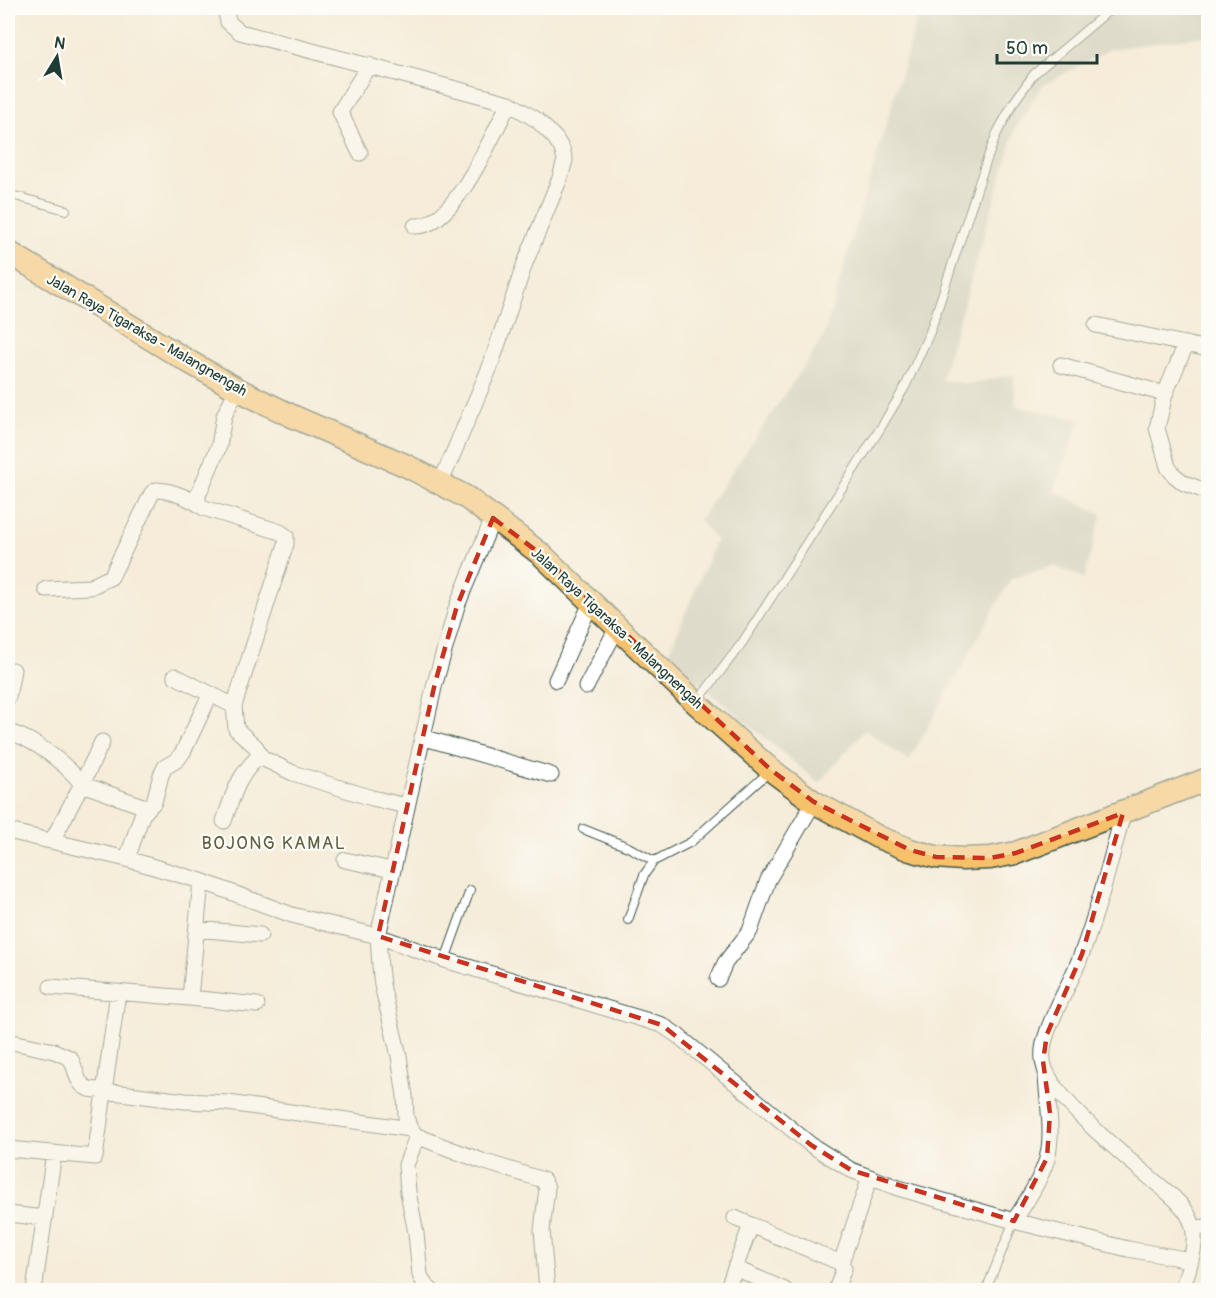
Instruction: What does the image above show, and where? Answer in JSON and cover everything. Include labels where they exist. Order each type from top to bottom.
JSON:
[{"type":"main road","name":"Jalan Raya Tigaraksa - Malangnengah","points":[[8,252],[237,389],[441,482],[466,497],[542,555],[696,703],[771,770],[814,802],[878,837],[910,850],[936,857],[990,858],[1016,854],[1209,779]]},
{"type":"street","points":[[225,8],[228,22],[240,32],[509,103],[537,120],[555,138],[562,149],[565,160],[560,178],[525,263],[490,367],[441,482]]},
{"type":"street","points":[[360,153],[340,112],[369,65]]},
{"type":"street","points":[[415,226],[425,226],[432,222],[470,180],[509,103]]},
{"type":"street","points":[[1096,325],[1209,349]]},
{"type":"street","points":[[1186,344],[1165,394],[1157,428],[1168,467],[1174,475],[1184,483],[1209,492]]},
{"type":"street","points":[[1061,365],[1165,394]]},
{"type":"street","points":[[198,502],[198,495],[219,446],[224,416],[237,389]]},
{"type":"street","points":[[46,589],[90,587],[111,578],[154,491],[161,490],[198,502],[204,508],[280,532],[286,540],[234,706],[236,729],[256,747],[260,756],[293,773],[372,798],[406,806]]},
{"type":"street","points":[[431,1290],[425,1285],[420,1275],[406,1165],[413,1132],[406,1117],[397,1045],[382,985],[378,936],[435,683],[457,606],[492,518]]},
{"type":"street","points":[[556,680],[591,603]]},
{"type":"street","points":[[586,687],[617,628]]},
{"type":"street","points":[[8,697],[13,670]]},
{"type":"street","points":[[175,676],[234,706]]},
{"type":"street","points":[[127,859],[142,815],[154,802],[165,767],[177,760],[183,752],[210,695]]},
{"type":"street","points":[[8,732],[40,748],[69,770],[81,784],[148,808]]},
{"type":"street","points":[[422,737],[551,775]]},
{"type":"street","points":[[52,841],[102,742]]},
{"type":"street","points":[[224,821],[235,789],[243,775],[260,756]]},
{"type":"street","points":[[718,979],[725,963],[750,931],[768,880],[814,802]]},
{"type":"street","points":[[1014,1221],[1040,1176],[1047,1158],[1050,1113],[1043,1061],[1047,1034],[1082,954],[1110,867],[1123,813]]},
{"type":"street","points":[[8,831],[127,859],[201,881],[292,915],[378,936],[445,960],[662,1025],[811,1145],[851,1170],[898,1188],[1014,1221],[1128,1250],[1190,1260]]},
{"type":"street","points":[[345,860],[392,870]]},
{"type":"street","points":[[190,998],[201,881]]},
{"type":"street","points":[[197,929],[260,935]]},
{"type":"street","points":[[51,987],[257,1005]]},
{"type":"street","points":[[8,1149],[95,1157],[118,992]]},
{"type":"street","points":[[8,1041],[54,1051],[70,1058],[82,1086],[185,1101],[228,1103],[413,1132],[482,1161],[543,1180],[547,1188],[542,1230],[547,1290]]},
{"type":"street","points":[[1046,1071],[1057,1089],[1094,1127],[1205,1227],[1194,1239],[1182,1290]]},
{"type":"street","points":[[34,1290],[54,1153]]},
{"type":"street","points":[[841,1263],[870,1178]]},
{"type":"street","points":[[8,1214],[45,1218]]},
{"type":"street","points":[[735,1218],[841,1263],[844,1268],[836,1290]]},
{"type":"street","points":[[727,1290],[751,1225]]},
{"type":"street","points":[[735,1268],[782,1290]]},
{"type":"lane","points":[[696,703],[741,643],[905,387],[930,332],[997,133],[1014,102],[1034,74],[1112,8]]},
{"type":"lane","points":[[8,194],[66,210]]},
{"type":"lane","points":[[628,920],[644,875],[654,861],[691,842],[771,770]]},
{"type":"lane","points":[[583,829],[628,846],[654,861]]},
{"type":"lane","points":[[445,960],[470,890]]},
{"type":"lane","points":[[986,1290],[1014,1221]]},
{"type":"highlighted area","points":[[493,518],[542,555],[771,770],[814,802],[910,850],[936,857],[990,858],[1016,853],[1123,813],[1082,954],[1047,1034],[1043,1061],[1050,1113],[1047,1158],[1014,1221],[851,1170],[811,1145],[662,1025],[378,936],[435,683],[457,606]]},
{"type":"shaded area","points":[[927,8],[1208,8],[1208,33],[1206,36],[1110,49],[1042,86],[1016,128],[941,380],[968,384],[1014,374],[1016,406],[1080,420],[1054,491],[1102,514],[1084,578],[1053,566],[1011,579],[909,761],[865,730],[819,783],[667,657],[716,540],[699,520],[823,338],[918,15]]},
{"type":"district","name":"BOJONG KAMAL","points":[[274,843]]}]
